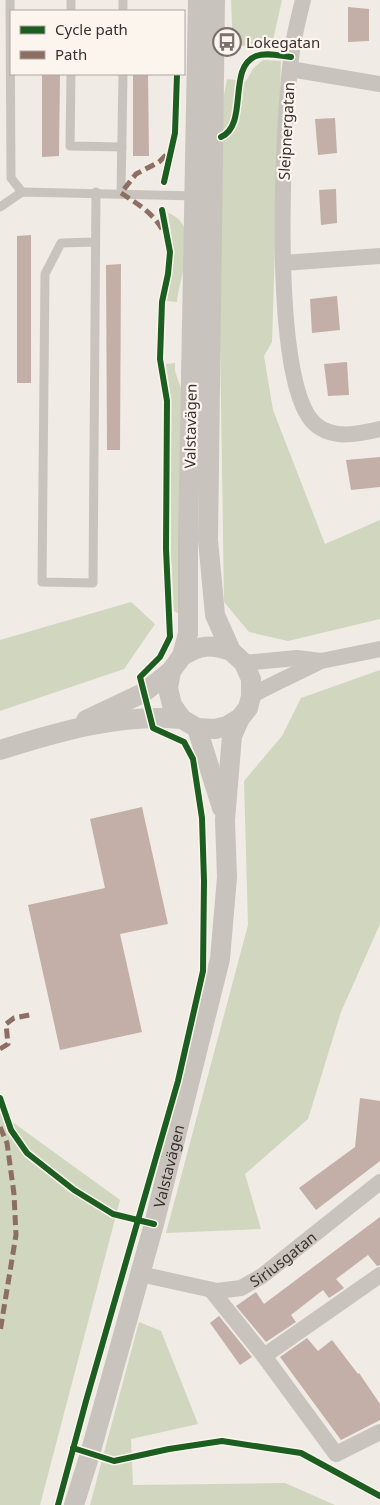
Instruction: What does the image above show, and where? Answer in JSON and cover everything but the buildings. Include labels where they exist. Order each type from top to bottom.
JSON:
[{"type":"street","name":"Valstavägen","points":[[74,1505],[140,1274],[220,959],[227,877],[225,820],[232,736],[240,718],[248,708],[251,696],[251,679],[215,615],[208,540],[198,0]]},
{"type":"street","name":"Valstavägen","points":[[216,0],[203,196],[188,540],[188,634],[168,688],[172,705],[190,723],[225,820]]},
{"type":"street","name":"Sleipnergatan","points":[[303,0],[290,69],[284,156],[283,263],[290,360],[302,406],[314,424],[326,432],[342,435],[380,428]]},
{"type":"street","points":[[290,69],[380,84]]},
{"type":"street","points":[[283,263],[380,256]]},
{"type":"street","points":[[66,730],[143,693],[197,648],[214,646],[238,657],[321,660],[380,649]]},
{"type":"street","points":[[251,696],[321,660]]},
{"type":"street","points":[[0,750],[66,730],[150,718],[190,723],[215,729],[227,726],[240,718]]},
{"type":"street","name":"Siriusgatan","points":[[140,1274],[211,1290],[229,1291],[241,1288],[262,1276],[380,1182]]},
{"type":"street","points":[[264,1356],[380,1275]]},
{"type":"street","points":[[211,1290],[264,1356],[336,1454],[380,1432]]},
{"type":"lane","points":[[10,0],[5,77],[12,178],[22,192]]},
{"type":"lane","points":[[70,75],[70,146],[122,147]]},
{"type":"lane","points":[[121,193],[123,75]]},
{"type":"lane","points":[[0,207],[22,192],[96,192],[203,196]]},
{"type":"lane","points":[[95,242],[61,243],[45,274],[42,582],[93,583],[96,192]]},
{"type":"green space","points":[[231,0],[282,0],[272,45],[233,46]]},
{"type":"green space","points":[[263,60],[281,61],[272,342],[264,356],[273,410],[325,544],[380,520],[380,619],[288,641],[249,632],[224,602],[217,132],[227,79],[246,81],[253,69]]},
{"type":"green space","points":[[168,213],[179,219],[187,240],[177,302],[167,301],[173,262],[173,245]]},
{"type":"green space","points":[[175,363],[175,371],[182,392],[183,616],[174,611],[171,554],[171,399],[166,364]]},
{"type":"green space","points":[[131,602],[155,624],[124,669],[0,711],[0,640]]},
{"type":"green space","points":[[380,670],[380,924],[341,1012],[308,1119],[245,1174],[261,1229],[166,1233],[248,925],[244,781],[282,736],[301,698]]},
{"type":"green space","points":[[0,1113],[120,1200],[40,1505],[0,1505]]},
{"type":"green space","points":[[139,1322],[161,1331],[198,1424],[131,1439],[133,1485],[285,1483],[335,1505],[90,1505]]},
{"type":"marked path","points":[[162,229],[149,213],[121,193],[136,174],[159,162],[170,151]]},
{"type":"marked path","points":[[0,1049],[8,1044],[6,1024],[14,1018],[34,1014]]},
{"type":"marked path","points":[[0,1127],[7,1143],[14,1194],[16,1235],[0,1332]]},
{"type":"cycle path","points":[[221,137],[229,131],[234,121],[242,72],[247,62],[256,56],[265,54],[291,57]]},
{"type":"cycle path","points":[[164,182],[175,133],[177,75]]},
{"type":"cycle path","points":[[58,1505],[178,1081],[203,971],[204,881],[202,818],[193,759],[184,742],[153,728],[140,677],[160,657],[170,637],[166,549],[167,401],[160,359],[162,302],[168,274],[170,252],[162,210]]},
{"type":"cycle path","points":[[0,1098],[11,1130],[27,1153],[74,1190],[113,1214],[154,1224]]},
{"type":"cycle path","points":[[73,1448],[114,1461],[169,1449],[222,1441],[301,1453],[380,1496]]},
{"type":"place","name":"Lokegatan","points":[[227,42]]}]
